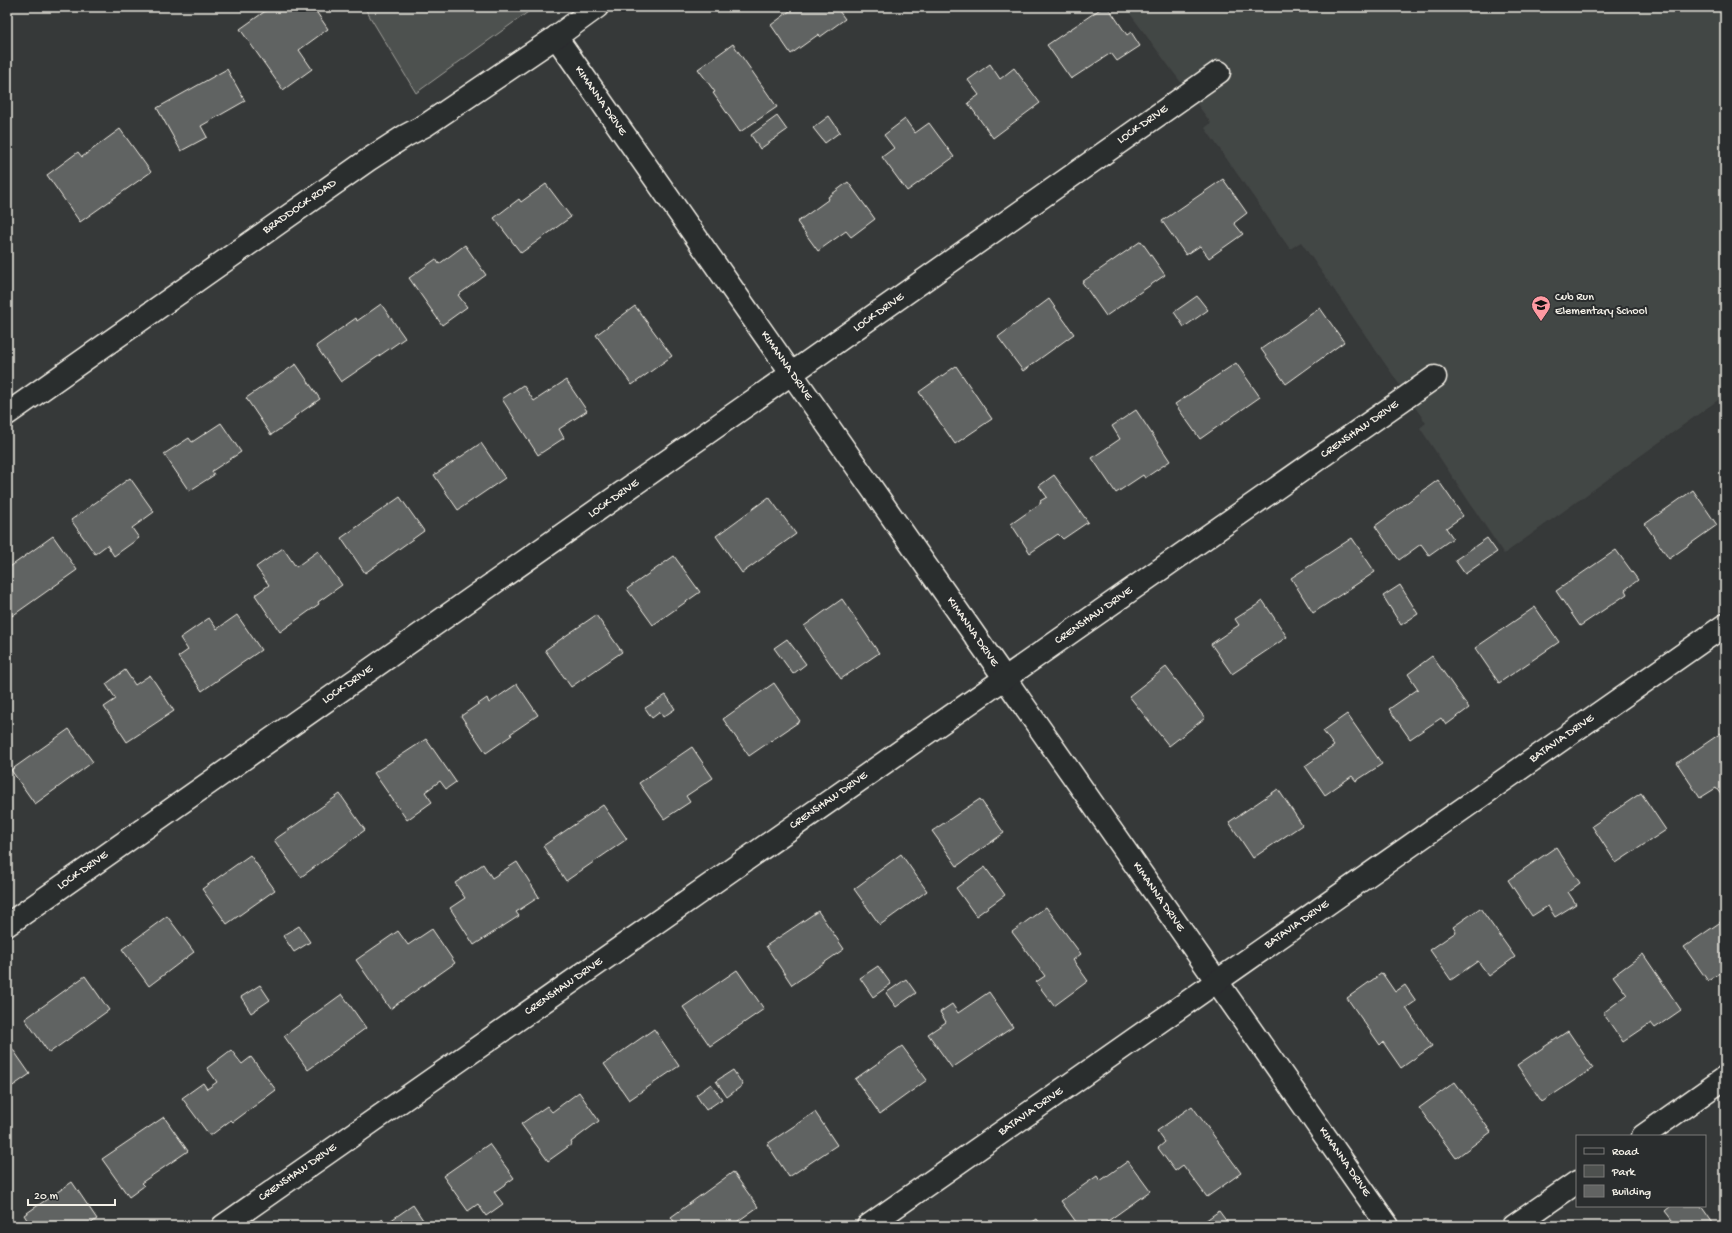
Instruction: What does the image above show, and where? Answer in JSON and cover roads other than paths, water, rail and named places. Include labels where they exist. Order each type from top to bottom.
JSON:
[{"type":"street","name":"BRADDOCK ROAD","points":[[7,414],[368,160],[405,136],[426,125],[556,37],[597,7]]},
{"type":"street","name":"KIMANNA DRIVE","points":[[556,37],[1388,1226]]},
{"type":"street","name":"LOCK DRIVE","points":[[7,925],[792,374],[1219,72]]},
{"type":"street","name":"CRENSHAW DRIVE","points":[[223,1226],[1435,377]]},
{"type":"street","name":"BATAVIA DRIVE","points":[[868,1226],[1725,625]]},
{"type":"street","points":[[1644,1135],[1725,1078]]},
{"type":"street","points":[[1514,1226],[1576,1183]]},
{"type":"place","name":"Cub Run Elementary School","points":[[1541,322]]}]
